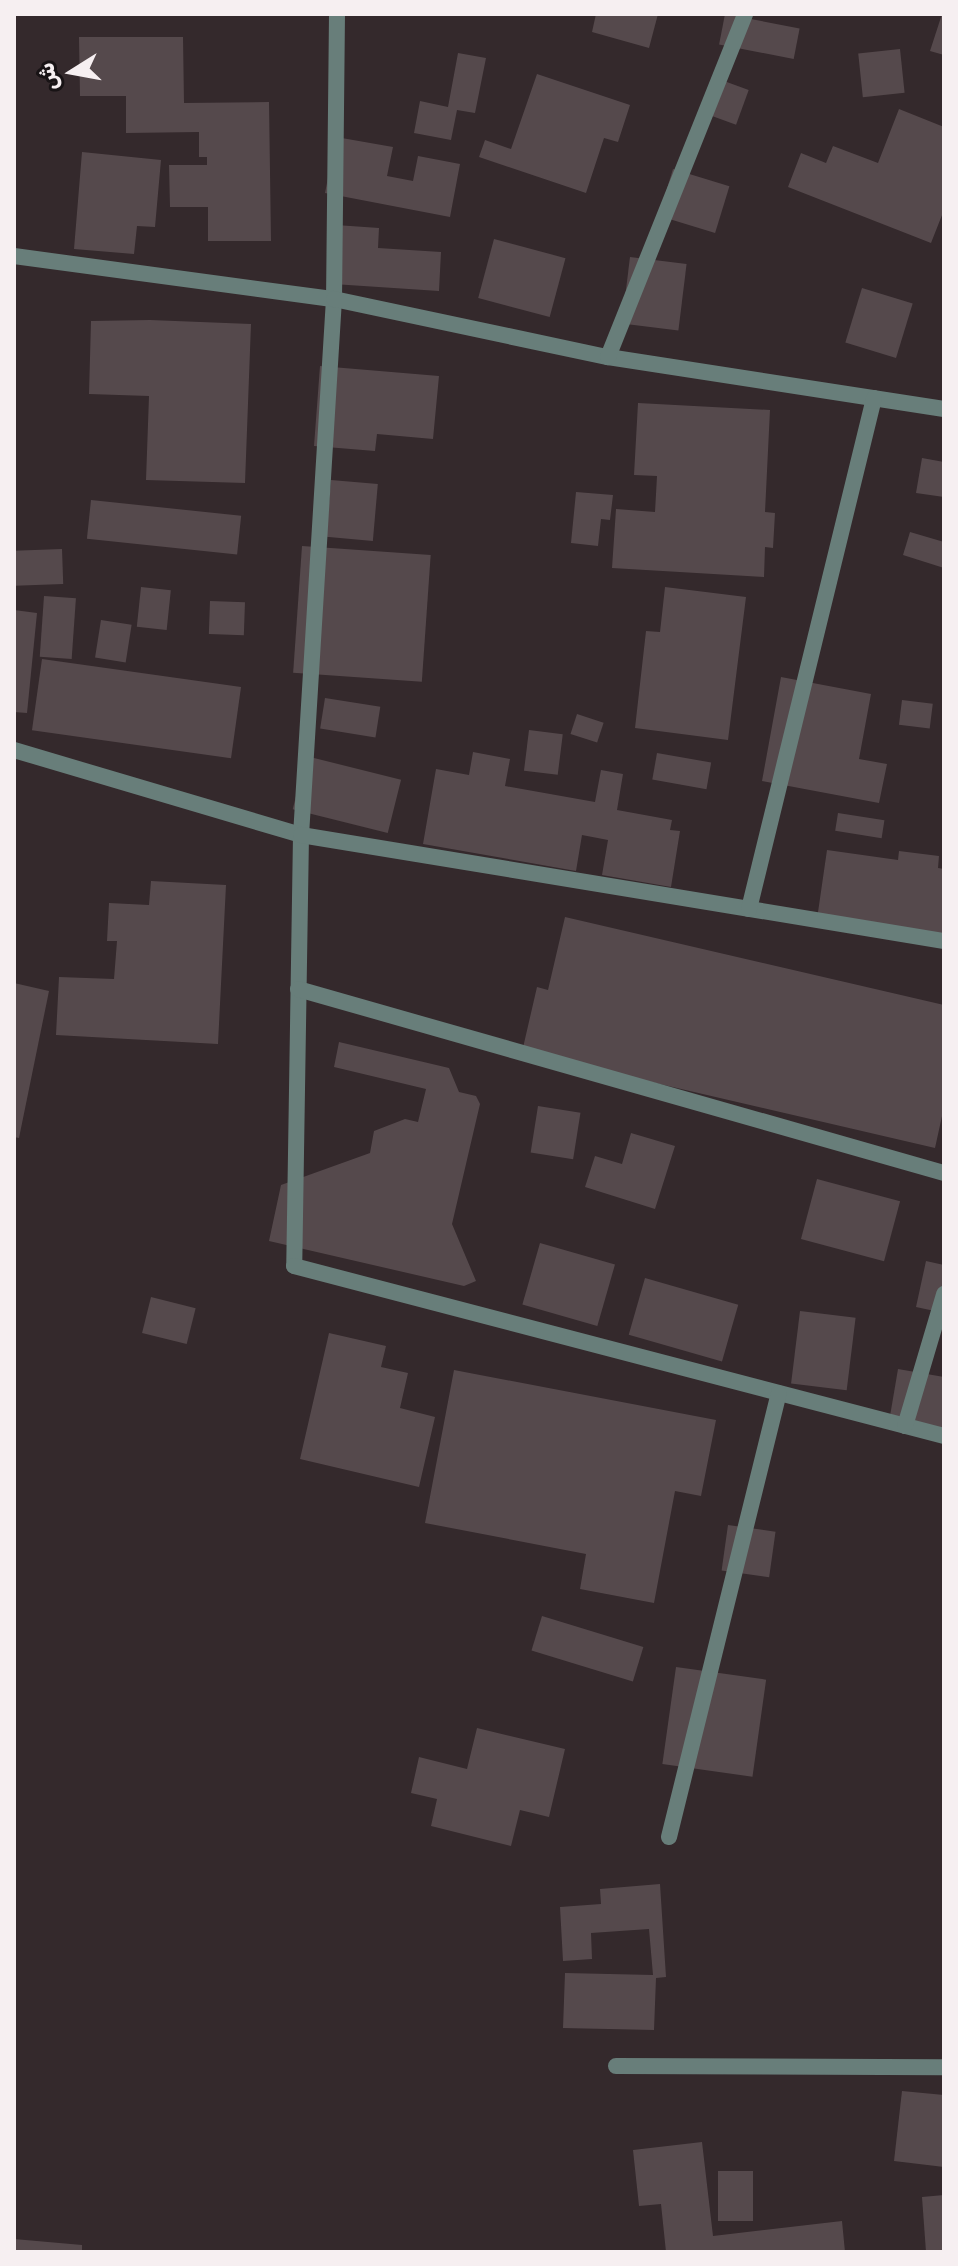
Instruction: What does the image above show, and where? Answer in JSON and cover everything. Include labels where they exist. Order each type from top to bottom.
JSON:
[{"type":"street","points":[[337,14],[334,299],[301,835],[294,1266],[944,1436]]},
{"type":"street","points":[[608,357],[745,14]]},
{"type":"street","points":[[14,256],[334,299],[608,357],[944,409]]},
{"type":"street","points":[[749,909],[874,398]]},
{"type":"street","points":[[14,750],[301,835],[944,941]]},
{"type":"street","points":[[298,989],[944,1173]]},
{"type":"street","points":[[905,1426],[944,1294]]},
{"type":"street","points":[[669,1837],[779,1393]]},
{"type":"street","points":[[616,2066],[944,2067]]},
{"type":"building","points":[[596,14],[658,14],[649,48],[592,32]]},
{"type":"building","points":[[725,14],[800,29],[794,59],[719,44]]},
{"type":"building","points":[[944,14],[944,55],[930,51]]},
{"type":"building","points":[[79,37],[183,37],[184,103],[269,102],[271,241],[208,241],[208,207],[170,207],[169,165],[207,165],[207,157],[199,157],[199,132],[126,133],[126,96],[80,96]]},
{"type":"building","points":[[900,49],[905,93],[863,97],[858,53]]},
{"type":"building","points":[[458,53],[486,58],[475,113],[457,110],[451,140],[414,133],[420,101],[448,107]]},
{"type":"building","points":[[537,74],[630,105],[618,142],[604,138],[586,193],[479,157],[485,140],[511,149]]},
{"type":"building","points":[[713,77],[749,90],[736,125],[700,112]]},
{"type":"building","points":[[899,109],[944,127],[944,210],[931,243],[788,187],[801,153],[826,163],[833,146],[878,163]]},
{"type":"building","points":[[336,137],[393,147],[387,176],[413,181],[418,156],[460,164],[450,217],[325,193]]},
{"type":"building","points":[[82,152],[161,160],[155,227],[137,226],[134,254],[74,249]]},
{"type":"building","points":[[673,169],[729,186],[715,233],[659,216]]},
{"type":"building","points":[[336,225],[379,228],[378,248],[441,252],[439,291],[333,284]]},
{"type":"building","points":[[494,239],[565,258],[550,317],[478,298]]},
{"type":"building","points":[[630,257],[687,264],[678,330],[622,324]]},
{"type":"building","points":[[862,288],[913,303],[896,358],[845,343]]},
{"type":"building","points":[[91,321],[251,324],[245,483],[146,480],[149,396],[89,394]]},
{"type":"building","points":[[320,366],[439,376],[433,439],[377,434],[375,451],[314,446]]},
{"type":"building","points":[[638,403],[770,410],[765,512],[775,513],[773,548],[765,547],[764,577],[612,568],[616,509],[655,512],[657,476],[634,475]]},
{"type":"building","points":[[922,458],[944,462],[944,497],[916,493]]},
{"type":"building","points":[[331,480],[378,484],[373,541],[326,537]]},
{"type":"building","points":[[576,492],[613,495],[610,520],[601,519],[598,546],[571,543]]},
{"type":"building","points":[[91,500],[241,516],[237,555],[87,539]]},
{"type":"building","points":[[910,532],[944,542],[944,568],[903,555]]},
{"type":"building","points":[[302,546],[431,555],[422,682],[293,673]]},
{"type":"building","points":[[62,549],[63,584],[15,586],[14,551]]},
{"type":"building","points":[[141,587],[171,590],[167,630],[137,627]]},
{"type":"building","points":[[665,587],[746,597],[728,740],[635,728],[646,631],[660,632]]},
{"type":"building","points":[[44,596],[76,598],[72,659],[40,657]]},
{"type":"building","points":[[210,601],[245,602],[244,635],[209,634]]},
{"type":"building","points":[[14,610],[37,613],[27,713],[14,712]]},
{"type":"building","points":[[101,620],[132,625],[126,662],[95,658]]},
{"type":"building","points":[[42,659],[241,687],[231,758],[32,730]]},
{"type":"building","points":[[781,677],[871,694],[859,759],[887,764],[879,803],[762,781]]},
{"type":"building","points":[[325,698],[380,707],[375,737],[320,729]]},
{"type":"building","points":[[902,700],[933,704],[930,729],[899,725]]},
{"type":"building","points":[[577,714],[604,723],[597,743],[571,734]]},
{"type":"building","points":[[529,730],[563,734],[558,775],[524,771]]},
{"type":"building","points":[[473,752],[510,759],[505,786],[595,802],[601,770],[623,774],[617,810],[672,820],[670,830],[680,831],[671,887],[602,875],[608,840],[582,835],[576,871],[423,844],[436,769],[469,775]]},
{"type":"building","points":[[657,753],[711,763],[706,789],[652,780]]},
{"type":"building","points":[[306,756],[401,780],[388,833],[293,809]]},
{"type":"building","points":[[838,813],[884,820],[882,838],[835,831]]},
{"type":"building","points":[[827,850],[898,860],[899,851],[939,856],[938,868],[944,869],[944,943],[816,926]]},
{"type":"building","points":[[151,881],[226,885],[218,1044],[56,1035],[59,977],[114,979],[117,941],[107,941],[109,903],[149,905]]},
{"type":"building","points":[[565,917],[944,1005],[944,1107],[935,1148],[522,1052],[537,987],[548,990]]},
{"type":"building","points":[[14,983],[49,991],[19,1138],[14,1137]]},
{"type":"building","points":[[339,1042],[449,1068],[459,1092],[476,1096],[480,1104],[452,1224],[476,1281],[464,1286],[269,1241],[281,1185],[370,1153],[374,1131],[405,1119],[418,1122],[426,1089],[334,1067]]},
{"type":"building","points":[[538,1106],[580,1113],[573,1159],[531,1152]]},
{"type":"building","points":[[631,1133],[675,1146],[655,1209],[585,1187],[595,1156],[622,1164]]},
{"type":"building","points":[[817,1179],[900,1201],[884,1261],[801,1239]]},
{"type":"building","points":[[540,1243],[615,1264],[597,1326],[522,1305]]},
{"type":"building","points":[[926,1261],[944,1265],[944,1313],[916,1307]]},
{"type":"building","points":[[645,1278],[738,1305],[722,1361],[629,1335]]},
{"type":"building","points":[[151,1297],[196,1308],[187,1344],[142,1333]]},
{"type":"building","points":[[800,1311],[856,1318],[847,1390],[791,1383]]},
{"type":"building","points":[[329,1333],[386,1346],[381,1367],[408,1373],[400,1408],[435,1417],[419,1487],[300,1459]]},
{"type":"building","points":[[898,1369],[944,1377],[944,1432],[889,1422]]},
{"type":"building","points":[[454,1370],[716,1420],[701,1496],[675,1491],[654,1603],[580,1589],[586,1554],[425,1523]]},
{"type":"building","points":[[728,1525],[776,1532],[769,1577],[722,1571]]},
{"type":"building","points":[[542,1616],[643,1647],[633,1681],[531,1650]]},
{"type":"building","points":[[676,1667],[766,1680],[752,1777],[662,1764]]},
{"type":"building","points":[[477,1728],[565,1749],[549,1817],[520,1810],[511,1846],[431,1826],[437,1799],[411,1793],[419,1757],[467,1769]]},
{"type":"building","points":[[660,1884],[666,1977],[656,1978],[654,2030],[563,2028],[565,1973],[653,1975],[649,1929],[591,1933],[592,1959],[563,1961],[560,1907],[601,1904],[600,1889]]},
{"type":"building","points":[[902,2091],[944,2095],[944,2167],[894,2161]]},
{"type":"building","points":[[702,2142],[713,2236],[842,2221],[845,2252],[666,2252],[661,2204],[639,2206],[633,2150]]},
{"type":"building","points":[[718,2171],[753,2171],[753,2221],[718,2221]]},
{"type":"building","points":[[944,2195],[944,2252],[926,2252],[922,2197]]},
{"type":"building","points":[[14,2239],[82,2245],[82,2252],[14,2252]]}]
